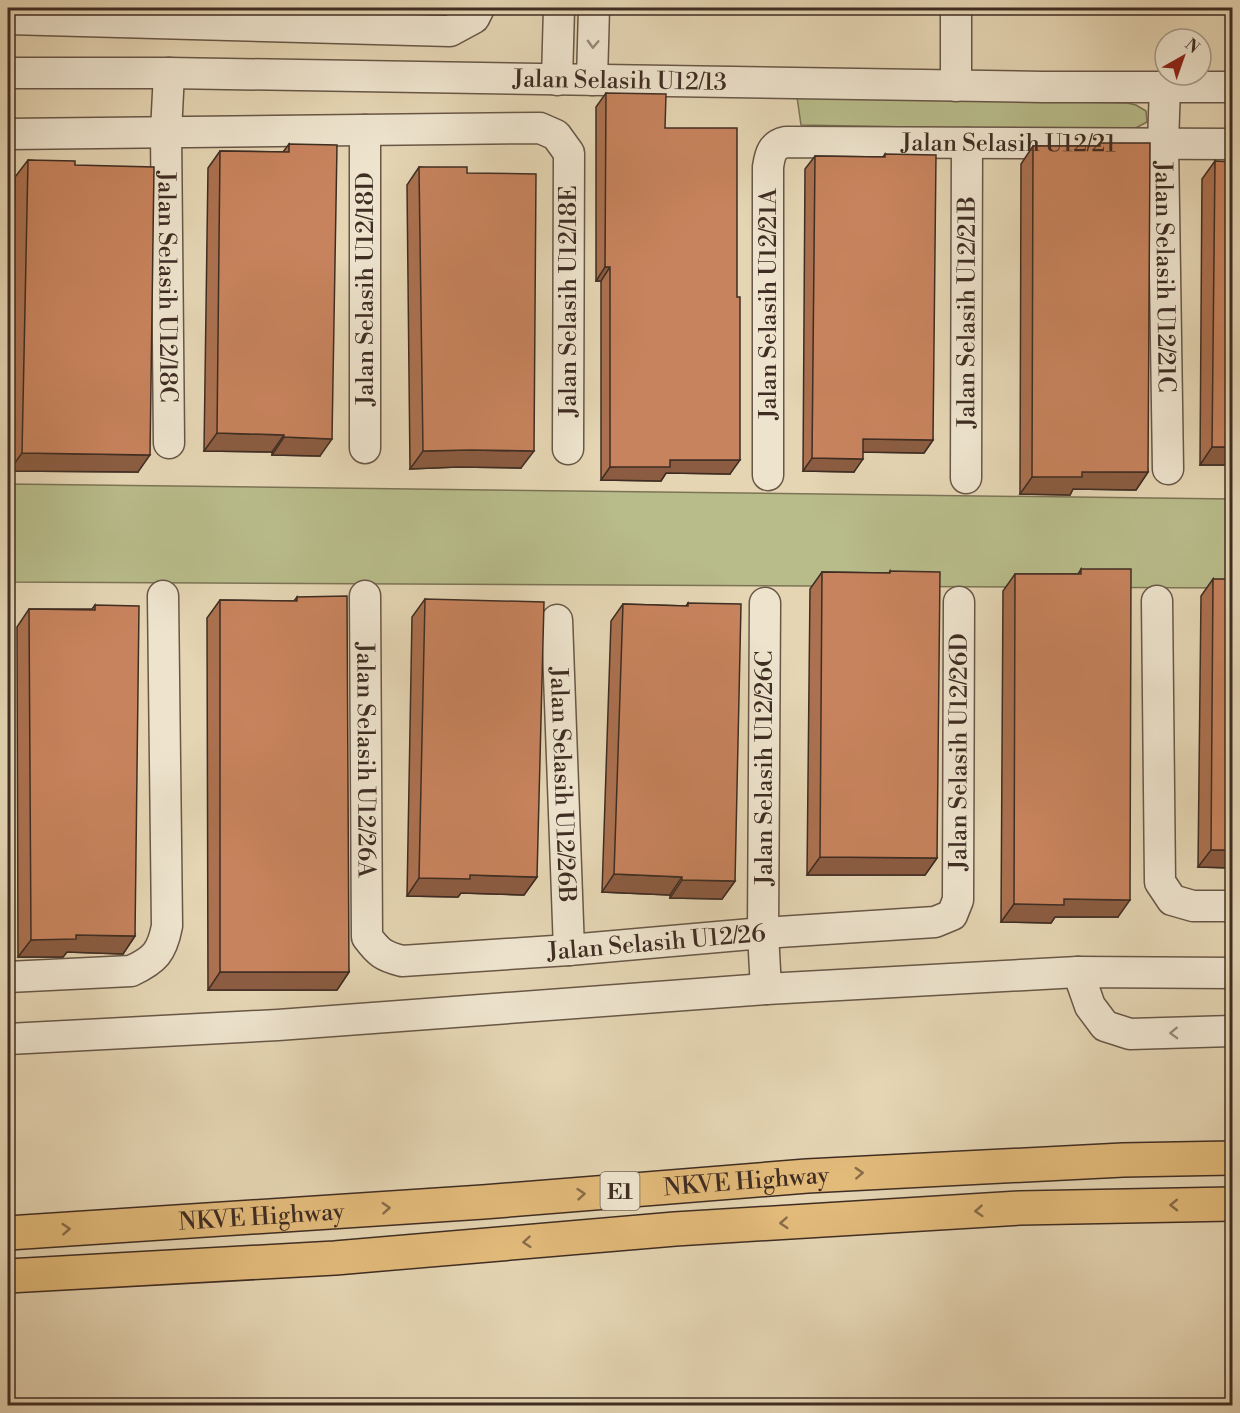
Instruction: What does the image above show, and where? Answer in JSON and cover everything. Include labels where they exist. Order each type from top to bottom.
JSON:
[{"type":"highway","name":"NKVE Highway","points":[[8,1233],[483,1202],[807,1176],[1123,1160],[1233,1158]]},
{"type":"highway","name":"NKVE Highway","points":[[8,1276],[335,1258],[675,1229],[1020,1208],[1233,1204]]},
{"type":"street","points":[[8,20],[450,31],[474,18],[479,8]]},
{"type":"street","points":[[557,80],[560,8]]},
{"type":"street","points":[[592,80],[594,8]]},
{"type":"street","points":[[956,8],[956,86]]},
{"type":"street","name":"Jalan Selasih U12/13","points":[[8,73],[169,73],[956,86],[1153,87]]},
{"type":"street","name":"Jalan Selasih U12/18C","points":[[169,73],[166,132],[169,443]]},
{"type":"street","name":"Jalan Selasih U12/21C","points":[[1165,87],[1163,143],[1168,469]]},
{"type":"street","name":"Jalan Selasih U12/13","points":[[1213,87],[1233,87]]},
{"type":"street","name":"Jalan Selasih U12/18E","points":[[365,130],[540,128],[556,135],[569,153],[567,449]]},
{"type":"street","points":[[8,134],[365,130]]},
{"type":"street","name":"Jalan Selasih U12/18D","points":[[365,130],[365,448]]},
{"type":"street","name":"Jalan Selasih U12/21","points":[[786,142],[1233,144]]},
{"type":"street","name":"Jalan Selasih U12/21A","points":[[768,476],[768,167],[772,151],[777,144],[786,142]]},
{"type":"street","name":"Jalan Selasih U12/21B","points":[[966,478],[967,143]]},
{"type":"street","points":[[8,977],[131,971],[145,965],[157,954],[164,941],[167,926],[163,596]]},
{"type":"street","name":"Jalan Selasih U12/26A","points":[[365,596],[366,922]]},
{"type":"street","points":[[1157,601],[1160,882],[1172,900],[1193,906],[1233,906]]},
{"type":"street","name":"Jalan Selasih U12/26D","points":[[958,900],[959,602]]},
{"type":"street","name":"Jalan Selasih U12/26C","points":[[765,603],[763,933],[766,989]]},
{"type":"street","name":"Jalan Selasih U12/26B","points":[[557,620],[568,950]]},
{"type":"street","name":"Jalan Selasih U12/26","points":[[366,922],[367,937],[375,949],[387,957],[402,961],[935,922],[952,915],[958,900]]},
{"type":"street","points":[[1078,972],[1090,1006],[1105,1026],[1130,1034],[1233,1031]]},
{"type":"street","points":[[8,1039],[278,1024],[766,989],[1078,972],[1233,973]]},
{"type":"green space","points":[[797,97],[1127,103],[1146,111],[1147,122],[1132,130],[1119,131],[801,125]]},
{"type":"green space","points":[[8,484],[1232,499],[1232,588],[8,582]]},
{"type":"building","points":[[606,93],[666,94],[665,128],[737,128],[740,460],[670,460],[670,467],[610,467],[610,267],[605,267]]},
{"type":"building","points":[[1100,143],[1150,143],[1148,472],[1082,472],[1082,477],[1032,477],[1033,146],[1100,146]]},
{"type":"building","points":[[289,144],[337,145],[332,439],[217,433],[220,151],[289,152]]},
{"type":"building","points":[[885,154],[936,155],[933,440],[863,439],[863,459],[812,458],[815,156],[885,157]]},
{"type":"building","points":[[28,160],[75,161],[75,165],[154,167],[150,455],[22,453]]},
{"type":"building","points":[[1215,161],[1233,162],[1233,447],[1212,447]]},
{"type":"building","points":[[419,167],[467,167],[467,173],[536,174],[534,451],[423,451]]},
{"type":"building","points":[[1081,569],[1131,569],[1130,900],[1064,899],[1064,905],[1014,904],[1015,574],[1081,574]]},
{"type":"building","points":[[890,571],[940,572],[937,858],[820,857],[822,572],[890,573]]},
{"type":"building","points":[[1213,579],[1233,579],[1233,850],[1211,850]]},
{"type":"building","points":[[347,596],[349,972],[220,972],[220,600],[297,601],[297,597]]},
{"type":"building","points":[[425,599],[544,602],[537,877],[470,875],[470,879],[419,878]]},
{"type":"building","points":[[688,603],[741,604],[735,881],[682,880],[682,877],[614,874],[623,604],[688,606]]},
{"type":"building","points":[[95,605],[139,606],[135,936],[76,935],[76,939],[31,940],[29,609],[95,610]]}]
